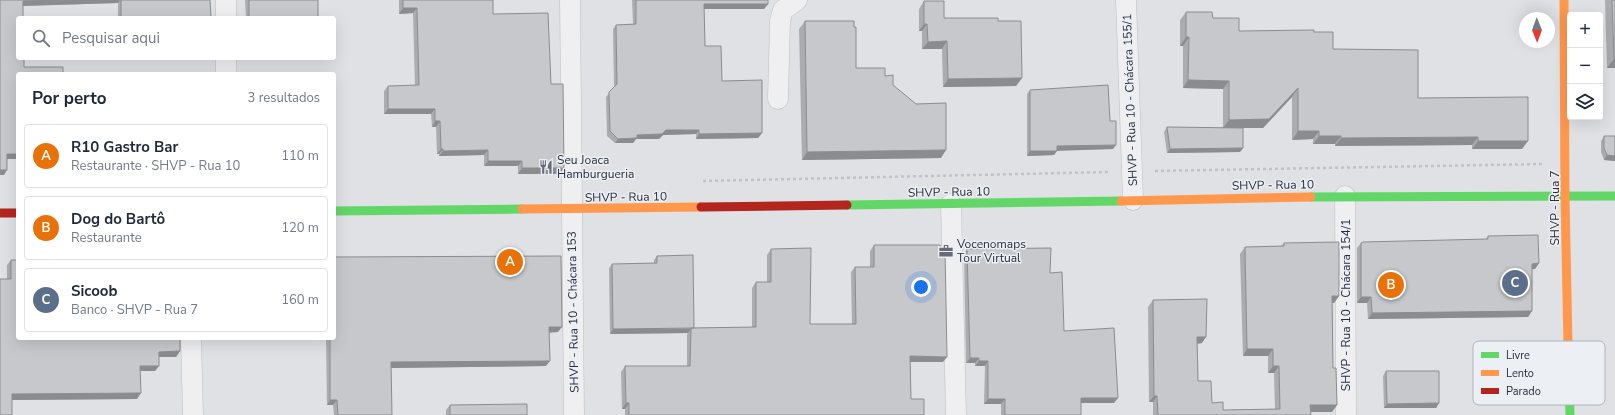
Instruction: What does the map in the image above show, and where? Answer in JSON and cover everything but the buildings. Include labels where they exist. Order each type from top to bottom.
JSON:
[{"type":"street","points":[[226,0],[226,16]]},
{"type":"street","name":"SHVP - Rua 10 - Chácara 153","points":[[570,0],[574,415]]},
{"type":"street","points":[[778,99],[780,21],[784,10],[797,0]]},
{"type":"street","name":"SHVP - Rua 10 - Chácara 155/1","points":[[1126,0],[1133,200]]},
{"type":"street","name":"SHVP - Rua 7","points":[[1564,0],[1565,197],[1568,341]]},
{"type":"street","points":[[226,60],[226,72]]},
{"type":"street","name":"SHVP - Rua 10","points":[[336,211],[572,210],[1346,196],[1615,196]]},
{"type":"street","name":"SHVP - Rua 10 - Chácara 154/1","points":[[1346,196],[1346,415]]},
{"type":"street","points":[[951,204],[956,415]]},
{"type":"street","points":[[0,213],[16,213]]},
{"type":"street","points":[[191,340],[192,415]]},
{"type":"street","name":"SHVP - Rua 7","points":[[1570,405],[1570,415]]},
{"type":"path","points":[[698,181],[1566,164]]},
{"type":"traffic: fast","points":[[1311,197],[1615,196]]},
{"type":"traffic: fast","points":[[847,205],[1121,201]]},
{"type":"traffic: fast","points":[[336,211],[522,209]]},
{"type":"traffic: fast","points":[[1570,405],[1570,415]]},
{"type":"traffic: slow","points":[[1564,0],[1565,197],[1568,341]]},
{"type":"traffic: slow","points":[[1121,201],[1311,197]]},
{"type":"traffic: slow","points":[[522,209],[701,207]]},
{"type":"traffic: jam","points":[[701,207],[847,205]]},
{"type":"traffic: jam","points":[[0,213],[16,213]]},
{"type":"place","name":"Seu Joaca Hamburgueria","points":[[546,167]]},
{"type":"place","name":"Vocenomaps Tour Virtual","points":[[946,251]]},
{"type":"place","name":"R10 Gastro Bar","points":[[510,262]]},
{"type":"place","name":"Sicoob","points":[[1515,283]]},
{"type":"place","name":"Dog do Bartô","points":[[1391,285]]}]
